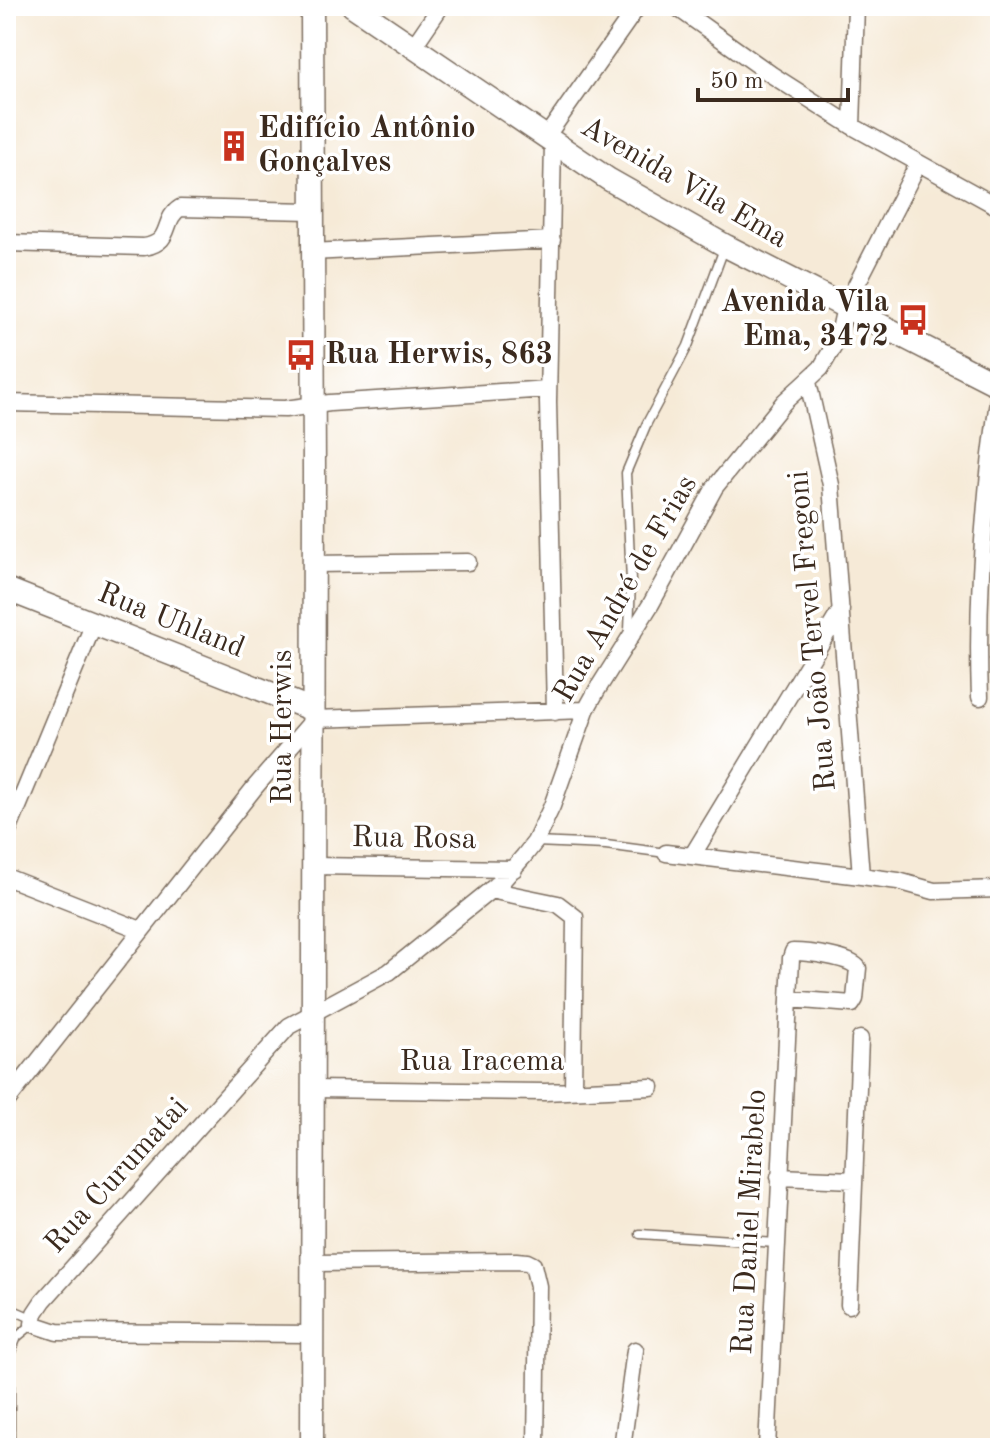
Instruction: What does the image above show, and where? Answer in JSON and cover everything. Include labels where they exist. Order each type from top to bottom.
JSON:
[{"type":"main road","name":"Rua Herwis","points":[[312,6],[312,1448]]},
{"type":"main road","name":"Avenida Vila Ema","points":[[353,6],[608,179],[726,246],[1000,386]]},
{"type":"main road","name":"Rua Uhland","points":[[6,589],[314,714]]},
{"type":"street","points":[[413,47],[441,6]]},
{"type":"street","points":[[555,712],[548,389],[552,240],[550,140],[638,6]]},
{"type":"street","points":[[675,6],[772,75],[852,126],[1000,208]]},
{"type":"street","points":[[852,126],[856,6]]},
{"type":"street","name":"Rua André de Frias","points":[[313,1014],[389,972],[514,869],[535,842],[552,806],[586,710],[651,604],[715,487],[784,402],[821,368],[838,339],[845,307],[918,164]]},
{"type":"street","points":[[6,243],[144,247],[162,240],[172,214],[180,208],[311,211]]},
{"type":"street","points":[[311,252],[552,240]]},
{"type":"street","name":"Rua João Tervel Fregoni","points":[[808,382],[828,465],[861,876]]},
{"type":"street","points":[[980,697],[982,568],[992,442],[1000,386]]},
{"type":"street","points":[[6,403],[285,409],[548,389]]},
{"type":"street","points":[[313,564],[468,562]]},
{"type":"street","points":[[692,856],[841,610]]},
{"type":"street","points":[[6,836],[94,623]]},
{"type":"street","points":[[6,1102],[12,1083],[141,930],[314,714],[586,710]]},
{"type":"street","points":[[666,853],[898,881],[934,891],[1000,889]]},
{"type":"street","name":"Rua Rosa","points":[[313,866],[514,869]]},
{"type":"street","points":[[6,877],[141,930]]},
{"type":"street","points":[[490,890],[558,904],[566,907],[575,917],[573,1090]]},
{"type":"street","name":"Rua Daniel Mirabelo","points":[[767,1448],[779,1177],[790,999],[793,952],[849,961],[858,968],[852,1004],[790,999]]},
{"type":"street","name":"Rua Curumatai","points":[[34,1321],[43,1301],[255,1062],[289,1026],[313,1014]]},
{"type":"street","points":[[849,1305],[860,1039]]},
{"type":"street","name":"Rua Iracema","points":[[313,1089],[529,1092],[651,1087]]},
{"type":"street","points":[[779,1177],[854,1180]]},
{"type":"street","points":[[313,1263],[527,1262],[536,1271],[538,1286],[536,1448]]},
{"type":"street","points":[[34,1321],[57,1332],[313,1334]]},
{"type":"street","points":[[622,1448],[635,1350]]},
{"type":"lane","points":[[629,637],[631,581],[626,473],[647,423],[688,346],[726,246]]},
{"type":"lane","points":[[535,842],[633,847],[666,853]]},
{"type":"lane","points":[[640,1234],[777,1244]]},
{"type":"lane","points":[[6,1307],[34,1321]]},
{"type":"lane","name":"Rua Curumatai","points":[[10,1448],[10,1354],[17,1337],[34,1321]]},
{"type":"place","name":"Edifício Antônio Gonçalves","points":[[234,146]]},
{"type":"place","name":"Avenida Vila Ema, 3472","points":[[913,320]]},
{"type":"place","name":"Rua Herwis, 863","points":[[301,355]]}]
